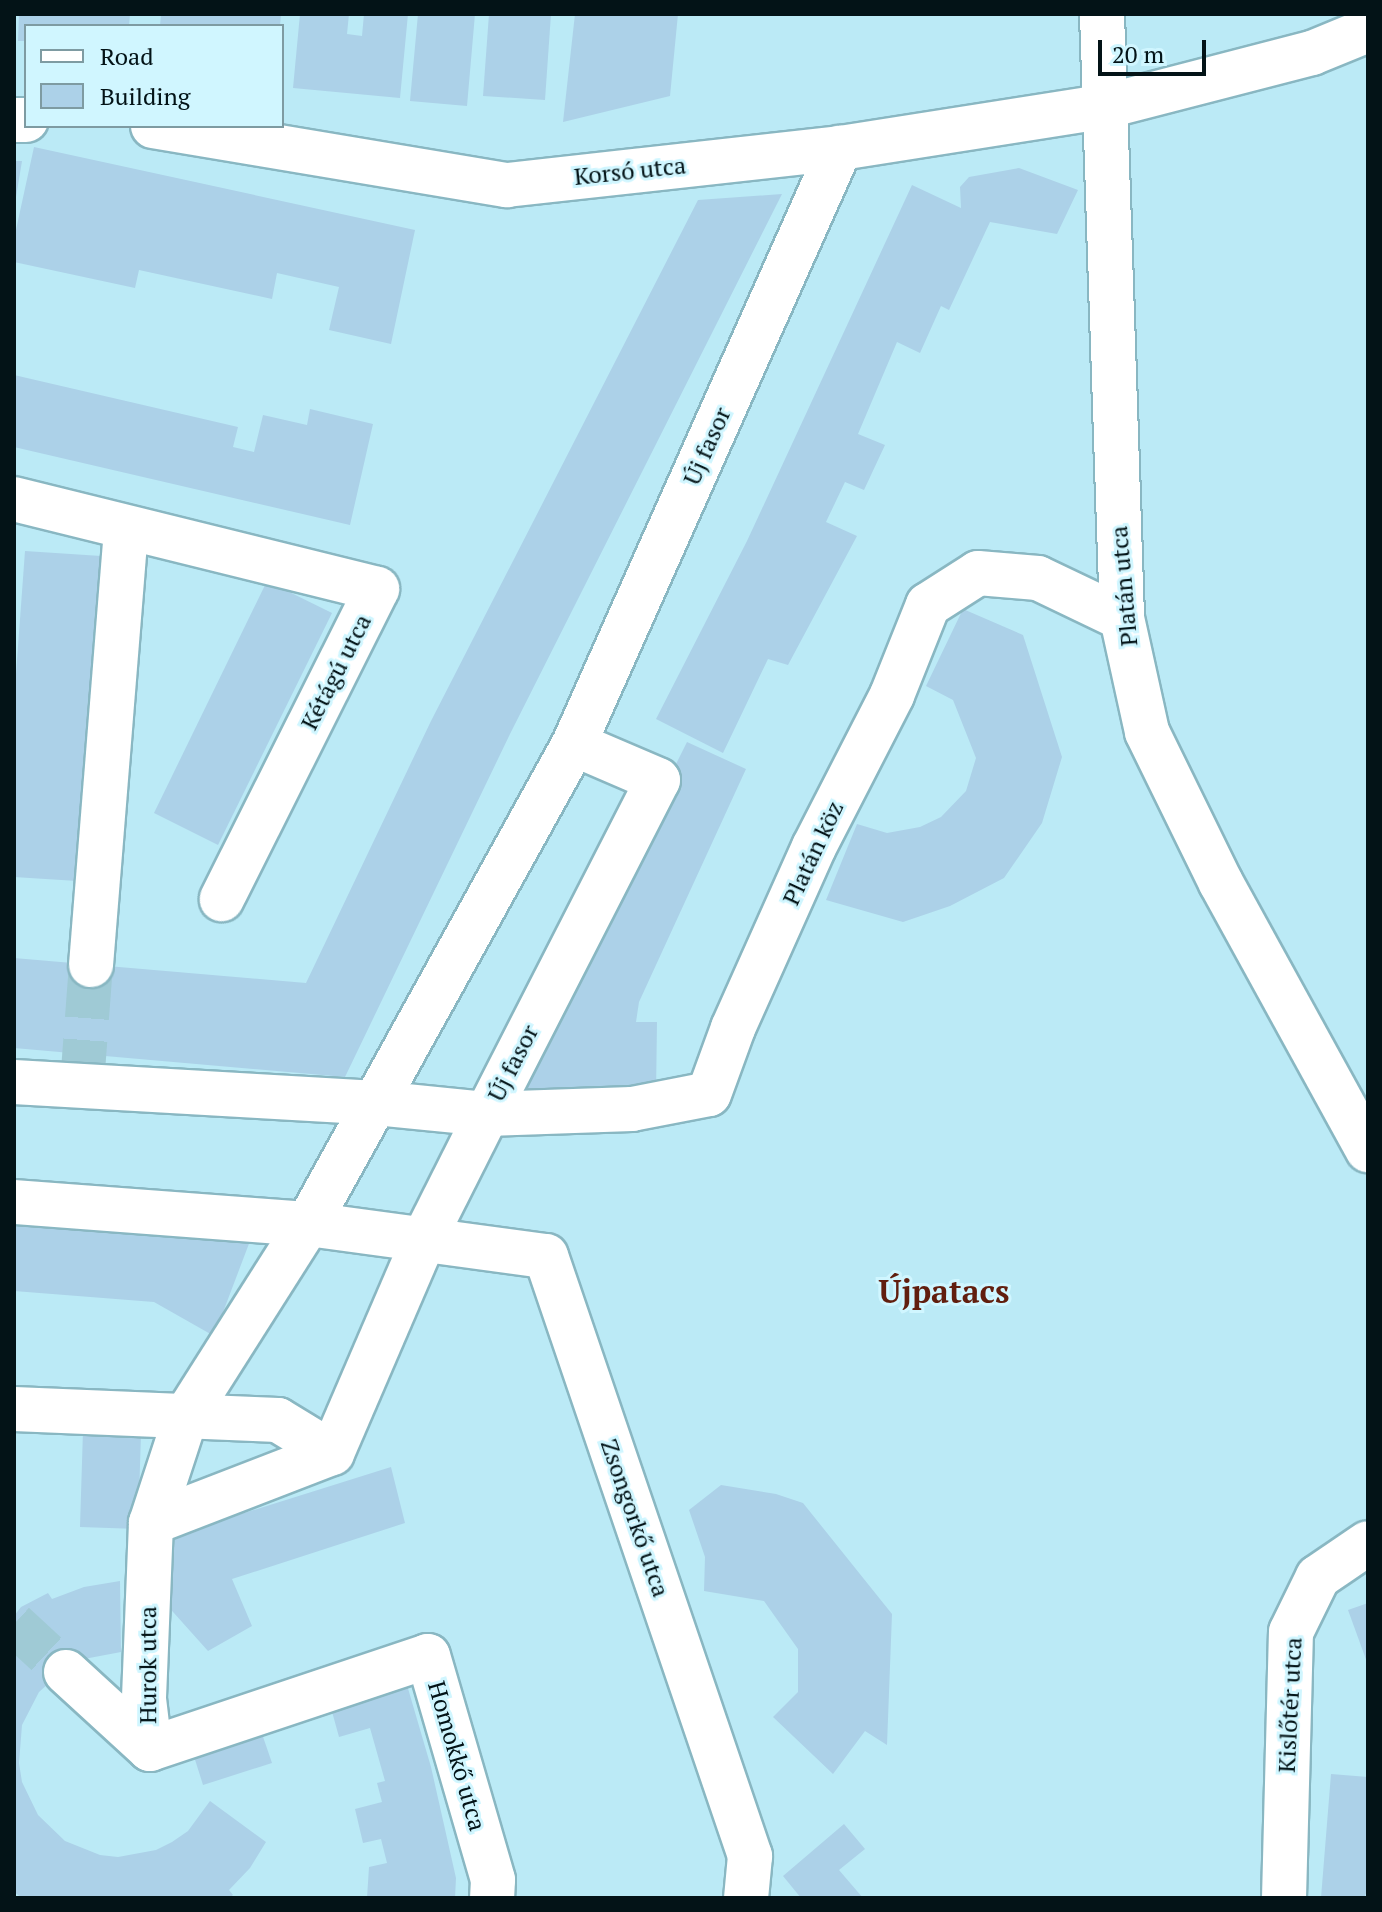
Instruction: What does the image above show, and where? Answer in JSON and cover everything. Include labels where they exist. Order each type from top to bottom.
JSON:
[{"type":"street","name":"Platán utca","points":[[1102,14],[1122,618],[1147,732],[1221,883],[1368,1150]]},
{"type":"street","name":"Korsó utca","points":[[165,128],[507,185],[840,148],[1107,106],[1312,53],[1368,30]]},
{"type":"street","name":"Új fasor","points":[[151,1523],[186,1416],[308,1224],[574,744],[840,148]]},
{"type":"street","name":"Kétágú utca","points":[[14,499],[377,589],[222,899]]},
{"type":"street","points":[[91,965],[126,529]]},
{"type":"street","name":"Platán köz","points":[[487,1114],[632,1109],[709,1094],[733,1028],[814,847],[892,695],[928,605],[978,573],[1038,578],[1122,618]]},
{"type":"street","name":"Új fasor","points":[[14,1082],[376,1103],[487,1114],[658,780],[574,744]]},
{"type":"street","points":[[151,1523],[332,1453],[424,1239],[487,1114]]},
{"type":"street","points":[[14,1202],[308,1224],[424,1239]]},
{"type":"street","name":"Zsongorkő utca","points":[[424,1239],[546,1256],[750,1856],[746,1898]]},
{"type":"street","points":[[14,1409],[278,1420],[332,1453]]},
{"type":"street","name":"Hurok utca","points":[[151,1523],[144,1699],[150,1749],[387,1668]]},
{"type":"street","name":"Kislőtér utca","points":[[1284,1898],[1291,1632],[1318,1577],[1368,1543]]},
{"type":"street","name":"Homokkő utca","points":[[387,1668],[428,1656],[493,1880],[492,1898]]},
{"type":"street","points":[[66,1672],[150,1749]]},
{"type":"building","points":[[19,14],[130,14],[129,24],[24,24],[24,41],[18,41]]},
{"type":"building","points":[[161,14],[281,14],[280,24],[160,24]]},
{"type":"building","points":[[300,14],[349,14],[347,34],[362,36],[364,14],[408,14],[400,98],[293,88]]},
{"type":"building","points":[[418,14],[475,14],[467,106],[410,101]]},
{"type":"building","points":[[489,14],[551,14],[545,100],[483,96]]},
{"type":"building","points":[[575,14],[678,14],[670,96],[563,122]]},
{"type":"building","points":[[34,147],[415,230],[391,344],[329,330],[339,287],[277,273],[272,299],[139,270],[135,288],[14,262],[14,239]]},
{"type":"building","points":[[14,161],[22,161],[16,197],[14,197]]},
{"type":"building","points":[[1019,168],[1078,190],[1057,234],[990,222],[949,310],[941,306],[920,353],[897,342],[858,434],[885,445],[864,490],[845,482],[826,522],[857,536],[788,665],[768,659],[723,753],[656,719],[747,541],[912,185],[961,208],[960,187],[969,177]]},
{"type":"building","points":[[782,194],[510,734],[345,1077],[14,1048],[14,958],[306,983],[431,721],[698,200]]},
{"type":"building","points":[[14,375],[238,427],[233,447],[254,452],[263,415],[307,425],[310,409],[373,424],[350,525],[14,447]]},
{"type":"building","points":[[25,551],[101,556],[77,881],[14,877],[14,701]]},
{"type":"building","points":[[267,581],[332,613],[218,845],[154,813]]},
{"type":"building","points":[[963,609],[1023,635],[1062,757],[1042,823],[1004,878],[950,906],[903,922],[826,900],[857,824],[887,833],[920,827],[941,817],[966,791],[976,758],[953,700],[926,686]]},
{"type":"building","points":[[687,742],[746,769],[639,1002],[636,1022],[657,1022],[656,1094],[513,1090]]},
{"type":"building","points":[[14,1223],[250,1241],[214,1336],[154,1302],[14,1291]]},
{"type":"building","points":[[83,1430],[141,1433],[138,1529],[80,1527]]},
{"type":"building","points":[[391,1467],[405,1523],[232,1579],[252,1626],[208,1651],[165,1603],[161,1539]]},
{"type":"building","points":[[721,1485],[776,1494],[803,1503],[892,1614],[887,1745],[865,1731],[833,1774],[773,1717],[798,1692],[798,1649],[764,1601],[704,1591],[705,1557],[689,1510]]},
{"type":"building","points":[[120,1581],[121,1652],[84,1659],[67,1667],[39,1692],[22,1725],[19,1763],[22,1782],[38,1815],[65,1841],[100,1855],[118,1857],[156,1850],[172,1842],[188,1831],[210,1801],[266,1842],[250,1868],[229,1890],[233,1895],[229,1898],[22,1898],[14,1892],[14,1616],[21,1607],[48,1593],[52,1599],[84,1587]]},
{"type":"building","points":[[1368,1603],[1368,1665],[1348,1610]]},
{"type":"building","points":[[407,1685],[431,1767],[456,1878],[455,1898],[367,1898],[369,1867],[387,1863],[381,1839],[363,1843],[355,1809],[382,1802],[377,1783],[385,1781],[370,1728],[339,1737],[331,1708]]},
{"type":"building","points":[[260,1728],[272,1763],[203,1785],[192,1750]]},
{"type":"building","points":[[1331,1774],[1368,1777],[1368,1889],[1364,1898],[1321,1898]]},
{"type":"building","points":[[844,1824],[865,1849],[839,1870],[863,1898],[801,1898],[783,1876]]},
{"type":"tunnel","points":[[82,1084],[91,965]]},
{"type":"tunnel","points":[[14,1624],[66,1672]]},
{"type":"district","name":"Újpatacs","points":[[944,1291]]}]
